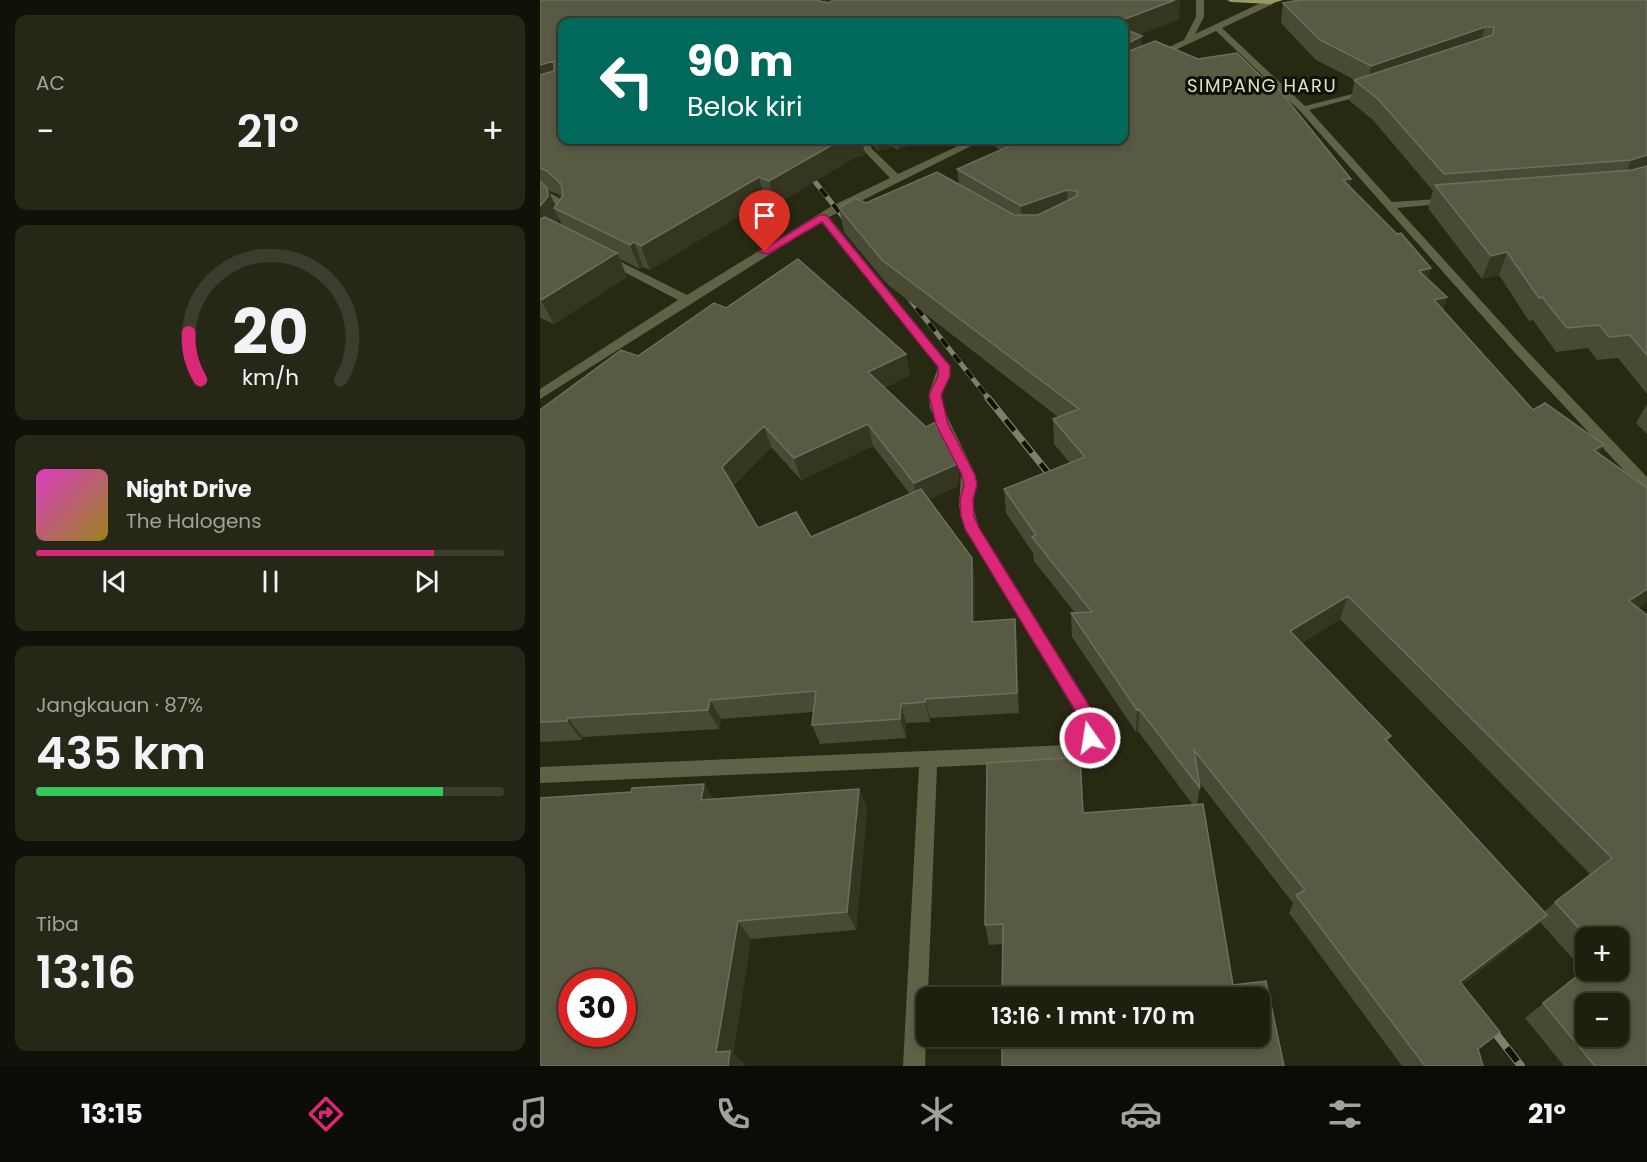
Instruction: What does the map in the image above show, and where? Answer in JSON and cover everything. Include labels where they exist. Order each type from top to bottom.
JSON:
[{"type":"main road","points":[[1231,0],[1269,2],[1279,0]]},
{"type":"street","points":[[1187,41],[1200,17],[1200,0]]},
{"type":"street","points":[[1128,69],[1269,2]]},
{"type":"street","points":[[1218,28],[1303,109],[1520,351],[1647,486]]},
{"type":"street","points":[[1303,109],[1381,87]]},
{"type":"street","points":[[865,144],[868,150],[896,178]]},
{"type":"street","points":[[540,394],[823,217],[896,178],[916,174],[971,144]]},
{"type":"street","points":[[540,193],[553,198],[565,209],[566,220],[556,234]]},
{"type":"street","points":[[1390,205],[1460,200]]},
{"type":"street","points":[[540,775],[1070,753],[1084,749],[1090,738],[1091,722],[972,529],[966,500],[970,485],[968,475],[942,424],[935,395],[944,376],[944,366],[823,217]]},
{"type":"street","points":[[597,254],[687,300]]},
{"type":"street","points":[[915,1066],[928,759]]},
{"type":"building","points":[[820,0],[829,3],[833,0],[1175,0],[1128,18],[558,18],[558,144],[834,144],[769,181],[759,177],[641,246],[634,242],[630,245],[554,208],[563,196],[561,184],[547,171],[540,168],[540,75],[554,71],[554,61],[540,65],[540,1]]},
{"type":"building","points":[[1300,0],[1647,0],[1647,155],[1631,160],[1444,174],[1378,99],[1354,80],[1493,35],[1494,27],[1485,27],[1371,66],[1320,40],[1283,3]]},
{"type":"building","points":[[1128,31],[1142,36],[1128,43]]},
{"type":"building","points":[[1155,41],[1198,59],[1237,53],[1267,82],[1272,81],[1351,179],[1343,180],[1397,234],[1401,233],[1431,268],[1419,271],[1447,297],[1434,300],[1533,410],[1545,403],[1604,445],[1594,450],[1647,488],[1647,589],[1629,601],[1647,615],[1647,1066],[1595,1066],[1579,1047],[1629,1047],[1629,993],[1575,993],[1575,1042],[1543,1003],[1575,978],[1575,981],[1629,981],[1629,927],[1578,927],[1555,902],[1612,858],[1348,596],[1290,631],[1391,736],[1385,739],[1547,915],[1460,982],[1500,1032],[1478,1049],[1483,1066],[1425,1066],[1296,895],[1305,890],[1194,750],[1200,788],[1139,709],[1137,710],[1071,613],[1092,612],[1032,537],[1036,535],[1004,489],[1085,457],[1053,419],[1079,409],[882,260],[839,208],[855,198],[866,203],[937,172],[1014,215],[1038,215],[1077,196],[1077,191],[1067,190],[1021,206],[957,169],[1014,144],[1128,144],[1128,51]]},
{"type":"building","points":[[1647,166],[1647,355],[1630,335],[1609,337],[1599,325],[1567,328],[1542,297],[1539,298],[1507,252],[1491,256],[1435,185],[1632,170]]},
{"type":"building","points":[[540,181],[547,188],[548,196],[540,206]]},
{"type":"building","points":[[545,217],[617,253],[541,300],[540,219]]},
{"type":"building","points":[[798,259],[906,354],[868,372],[926,427],[934,423],[951,443],[956,453],[955,465],[914,483],[868,424],[794,458],[764,426],[722,467],[758,528],[796,512],[811,537],[921,489],[972,558],[972,622],[1015,619],[1017,693],[925,699],[925,702],[901,704],[900,719],[812,725],[816,691],[710,700],[708,710],[568,718],[567,721],[540,722],[540,410],[621,350],[638,356],[714,303],[726,308]]},
{"type":"building","points":[[1080,757],[1083,813],[1203,804],[1233,985],[1266,981],[1267,987],[1002,987],[1003,924],[985,925],[987,763]]},
{"type":"building","points":[[704,784],[701,800],[859,789],[847,912],[738,921],[716,1052],[730,1051],[728,1066],[540,1066],[540,798],[631,792],[632,788]]},
{"type":"building","points":[[1270,1000],[1284,1066],[1002,1066],[1002,1047],[1270,1047]]},
{"type":"railway","points":[[785,144],[809,174]]},
{"type":"railway","points":[[808,173],[851,227]]},
{"type":"railway","points":[[904,292],[989,399]]},
{"type":"railway","points":[[988,398],[1057,484]]},
{"type":"railway","points":[[1486,1021],[1521,1066]]},
{"type":"district","name":"SIMPANG HARU","points":[[1262,86]]},
{"type":"route","points":[[765,252],[823,217],[944,366],[944,376],[935,395],[942,424],[968,475],[970,485],[966,500],[972,529],[1091,722],[1090,738]]}]
